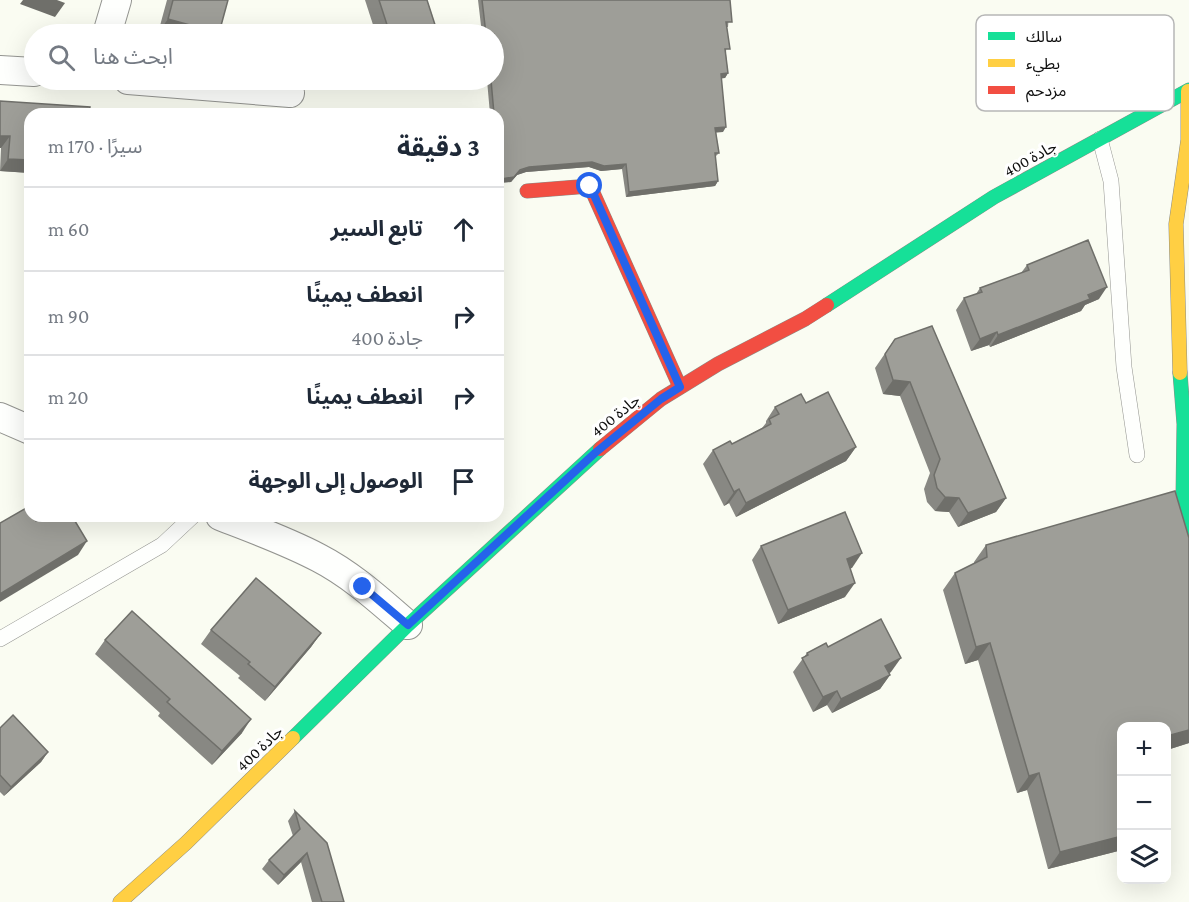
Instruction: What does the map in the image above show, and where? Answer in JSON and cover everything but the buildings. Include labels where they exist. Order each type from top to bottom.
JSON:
[{"type":"main road","name":"جادة 400","points":[[1174,99],[1189,91]]},
{"type":"main road","points":[[1189,91],[1188,140],[1176,224],[1180,371],[1184,424],[1183,497],[1189,529]]},
{"type":"main road","name":"جادة 400","points":[[120,902],[186,843],[408,625],[595,453],[661,399],[718,364],[805,319],[994,197],[1152,111]]},
{"type":"main road","points":[[526,191],[590,186],[680,387]]},
{"type":"street","points":[[110,24],[117,0]]},
{"type":"street","points":[[0,70],[24,71]]},
{"type":"street","points":[[253,90],[290,93]]},
{"type":"street","points":[[0,417],[24,427]]},
{"type":"street","points":[[235,522],[320,558],[363,587],[408,625]]},
{"type":"lane","points":[[1100,139],[1111,181],[1124,367],[1137,455]]},
{"type":"lane","points":[[0,639],[162,545],[187,522]]},
{"type":"traffic: fast","points":[[1174,98],[1189,90]]},
{"type":"traffic: fast","points":[[827,305],[994,197],[1151,111]]},
{"type":"traffic: fast","points":[[1180,373],[1184,424],[1183,497],[1189,529]]},
{"type":"traffic: fast","points":[[293,738],[408,625],[600,449]]},
{"type":"traffic: slow","points":[[1180,373],[1176,224],[1188,140],[1188,91]]},
{"type":"traffic: slow","points":[[120,902],[186,843],[293,738]]},
{"type":"traffic: jam","points":[[527,191],[590,186],[680,387]]},
{"type":"traffic: jam","points":[[600,449],[661,399],[718,364],[805,319],[827,305]]},
{"type":"route","points":[[363,587],[408,625],[595,453],[661,399],[680,387],[590,186]]}]
